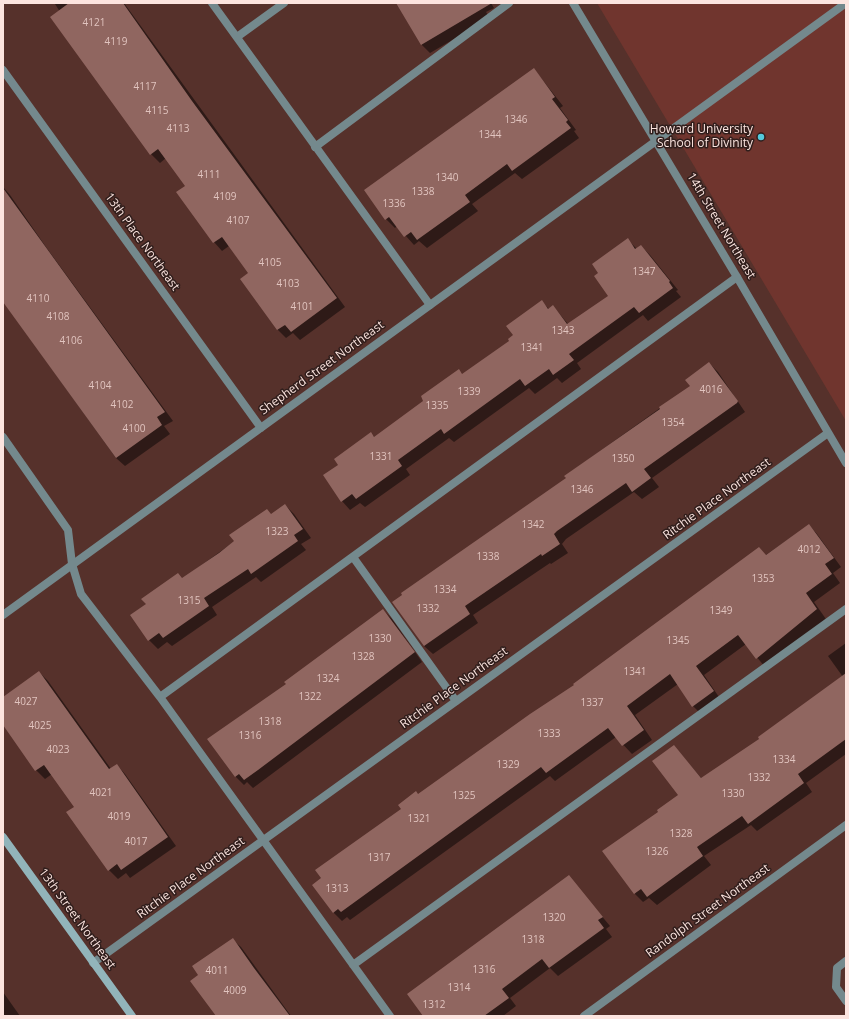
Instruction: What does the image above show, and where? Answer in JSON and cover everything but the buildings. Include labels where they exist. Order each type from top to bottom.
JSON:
[{"type":"street","points":[[212,3],[430,305]]},
{"type":"street","points":[[237,37],[284,3]]},
{"type":"street","points":[[315,146],[510,3]]},
{"type":"street","name":"14th Street Northeast","points":[[573,3],[846,463]]},
{"type":"street","name":"Shepherd Street Northeast","points":[[3,615],[846,3]]},
{"type":"street","name":"13th Place Northeast","points":[[3,70],[261,428]]},
{"type":"street","points":[[160,697],[737,277]]},
{"type":"street","name":"Ritchie Place Northeast","points":[[93,963],[828,433]]},
{"type":"street","points":[[3,437],[68,530],[72,564],[82,594],[160,697],[390,1016]]},
{"type":"street","points":[[353,557],[456,701]]},
{"type":"street","points":[[353,965],[846,609]]},
{"type":"street","name":"Randolph Street Northeast","points":[[584,1016],[846,825]]},
{"type":"street","name":"13th Street Northeast","points":[[3,837],[132,1016]]},
{"type":"street","points":[[846,961],[837,968],[836,987],[846,1001]]},
{"type":"shaded area","name":"Howard University School of Divinity","points":[[597,3],[846,3],[846,421]]},
{"type":"place","name":"Howard University School of Divinity","points":[[761,137]]}]
